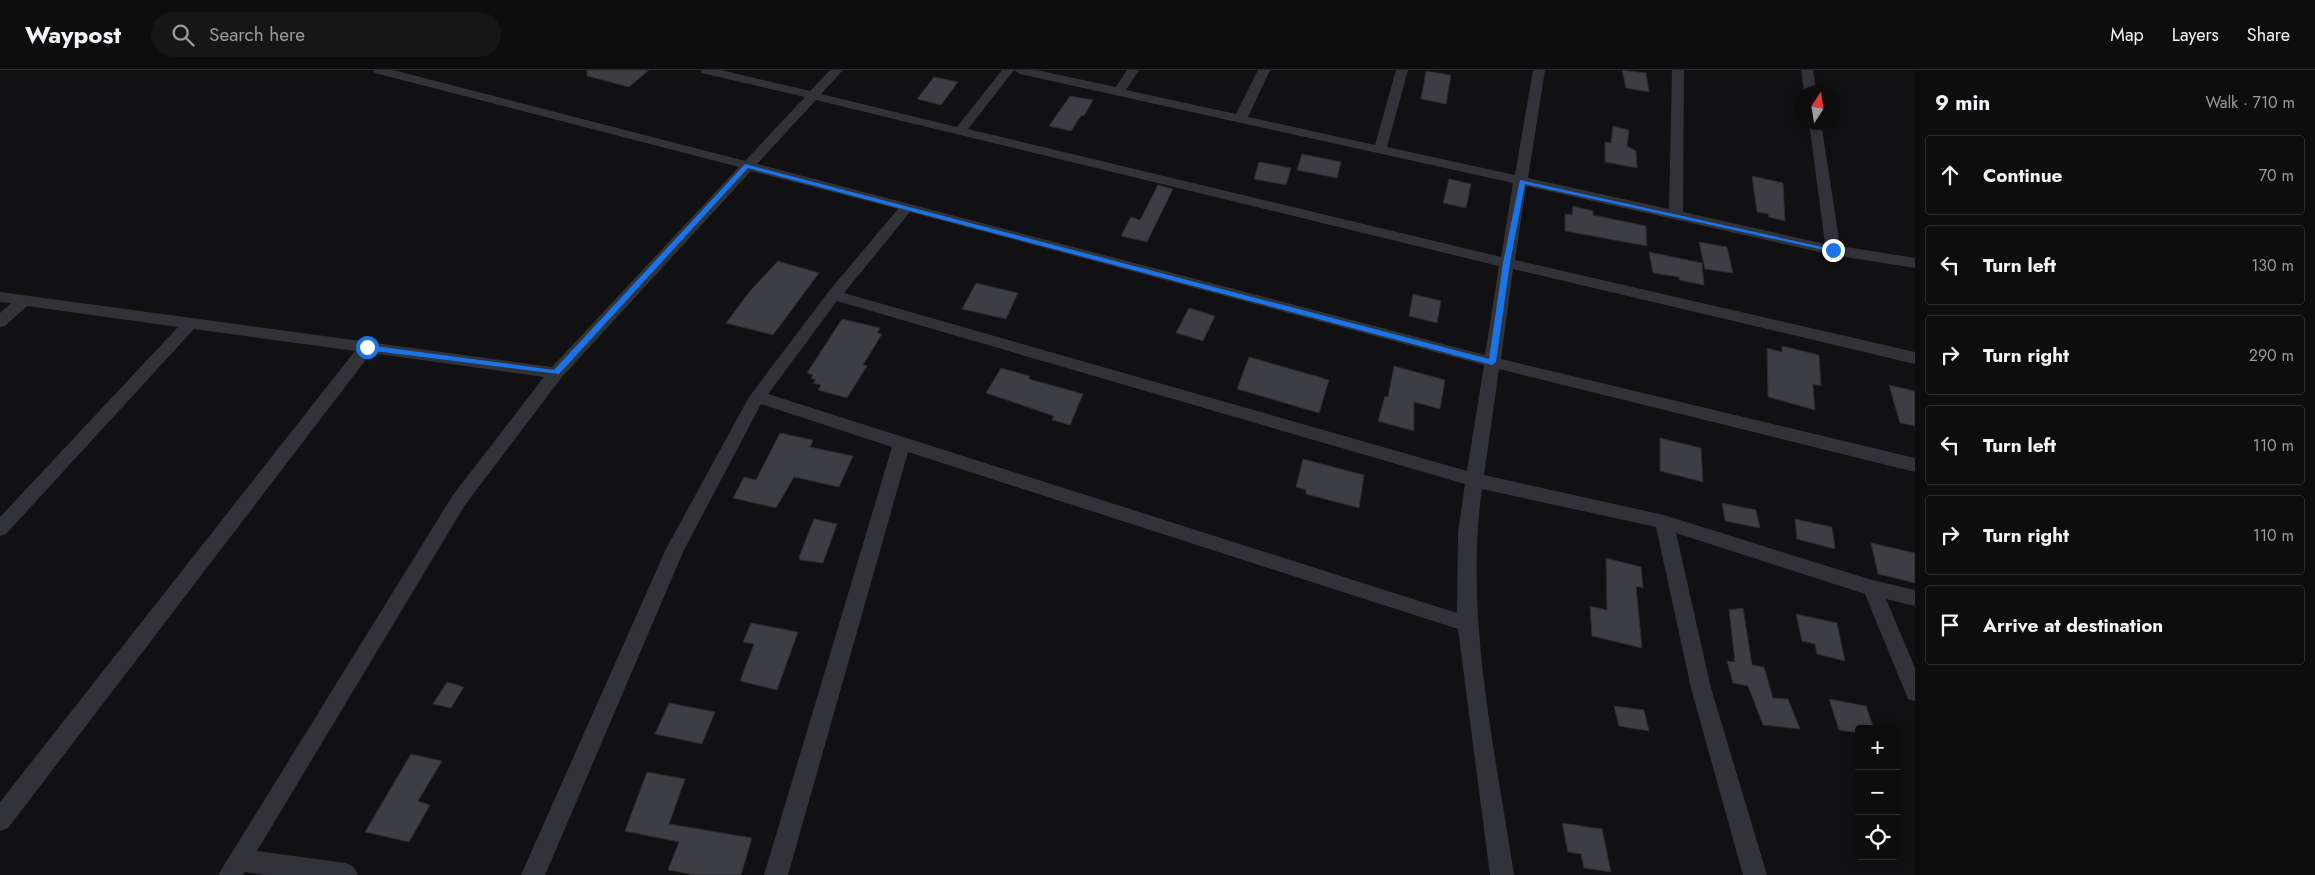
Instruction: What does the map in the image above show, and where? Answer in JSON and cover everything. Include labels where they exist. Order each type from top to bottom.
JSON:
[{"type":"street","points":[[379,70],[1492,362],[1915,465]]},
{"type":"street","points":[[706,70],[1507,263],[1915,358]]},
{"type":"street","points":[[346,875],[235,867],[459,500],[556,373],[837,70]]},
{"type":"street","points":[[960,131],[1008,70]]},
{"type":"street","points":[[1020,70],[1833,250],[1915,263]]},
{"type":"street","points":[[1119,92],[1133,70]]},
{"type":"street","points":[[1240,119],[1264,70]]},
{"type":"street","points":[[1380,150],[1402,70]]},
{"type":"street","points":[[1502,875],[1466,624],[1467,532],[1507,263],[1540,70]]},
{"type":"street","points":[[1676,215],[1678,70]]},
{"type":"street","points":[[1807,70],[1809,85]]},
{"type":"street","points":[[1816,130],[1833,250]]},
{"type":"street","points":[[533,875],[675,549],[757,397],[834,296],[907,207]]},
{"type":"street","points":[[834,296],[1474,480],[1664,522],[1872,588],[1915,598]]},
{"type":"street","points":[[0,297],[556,373]]},
{"type":"street","points":[[0,322],[23,301]]},
{"type":"street","points":[[0,529],[189,324]]},
{"type":"street","points":[[0,820],[367,347]]},
{"type":"street","points":[[757,397],[901,445],[1466,624]]},
{"type":"street","points":[[776,875],[901,445]]},
{"type":"street","points":[[1664,522],[1701,688],[1755,875]]},
{"type":"street","points":[[1872,588],[1915,692]]},
{"type":"building","points":[[587,70],[649,70],[629,87],[587,76]]},
{"type":"building","points":[[1622,70],[1646,73],[1649,92],[1626,88]]},
{"type":"building","points":[[1426,71],[1451,75],[1446,104],[1421,99]]},
{"type":"building","points":[[934,77],[958,82],[941,105],[917,99]]},
{"type":"building","points":[[1070,96],[1093,100],[1084,116],[1081,116],[1071,131],[1049,126]]},
{"type":"building","points":[[1613,126],[1629,130],[1627,146],[1636,151],[1637,168],[1605,162],[1605,142],[1611,143]]},
{"type":"building","points":[[1302,154],[1341,162],[1337,178],[1297,170]]},
{"type":"building","points":[[1259,162],[1291,168],[1286,185],[1254,179]]},
{"type":"building","points":[[1752,176],[1783,183],[1785,221],[1757,212]]},
{"type":"building","points":[[1449,179],[1471,184],[1466,208],[1443,203]]},
{"type":"building","points":[[1158,185],[1173,189],[1147,242],[1121,236],[1131,217],[1140,220]]},
{"type":"building","points":[[1573,206],[1593,211],[1593,215],[1646,226],[1647,246],[1565,231],[1565,214],[1572,215]]},
{"type":"building","points":[[1699,242],[1727,247],[1733,273],[1705,269]]},
{"type":"building","points":[[1649,252],[1702,263],[1704,285],[1679,280],[1679,277],[1653,273]]},
{"type":"building","points":[[778,261],[819,273],[773,335],[726,323],[750,291]]},
{"type":"building","points":[[976,283],[1018,293],[1006,319],[962,309]]},
{"type":"building","points":[[1413,294],[1441,301],[1437,323],[1409,316]]},
{"type":"building","points":[[1189,308],[1215,316],[1203,341],[1176,333]]},
{"type":"building","points":[[842,319],[880,328],[877,333],[882,334],[863,365],[867,366],[847,398],[818,390],[821,385],[813,383],[816,380],[811,378],[813,375],[807,373]]},
{"type":"building","points":[[1782,346],[1819,355],[1821,386],[1813,384],[1815,410],[1768,397],[1767,348],[1782,352]]},
{"type":"building","points":[[1249,357],[1329,380],[1319,413],[1237,389]]},
{"type":"building","points":[[1394,366],[1445,380],[1440,409],[1414,402],[1414,431],[1378,421],[1385,396],[1388,397]]},
{"type":"building","points":[[1001,368],[1030,376],[1029,379],[1083,394],[1070,425],[1052,420],[1054,416],[986,393]]},
{"type":"building","points":[[1889,385],[1915,391],[1915,426],[1900,423]]},
{"type":"building","points":[[780,433],[813,440],[810,447],[853,456],[839,487],[794,477],[776,508],[733,498],[744,477],[756,480]]},
{"type":"building","points":[[1660,438],[1701,448],[1703,482],[1660,471]]},
{"type":"building","points":[[1303,459],[1364,475],[1359,508],[1306,494],[1306,490],[1296,487]]},
{"type":"building","points":[[1722,503],[1756,510],[1760,528],[1725,521]]},
{"type":"building","points":[[814,519],[837,524],[823,563],[800,560],[799,557]]},
{"type":"building","points":[[1795,519],[1832,527],[1835,549],[1797,539]]},
{"type":"building","points":[[1871,543],[1915,553],[1915,583],[1878,574]]},
{"type":"building","points":[[1606,558],[1641,567],[1643,588],[1636,586],[1642,648],[1592,636],[1590,606],[1607,610]]},
{"type":"building","points":[[1743,608],[1752,665],[1764,667],[1773,698],[1788,699],[1800,729],[1763,725],[1748,686],[1733,683],[1727,661],[1735,662],[1729,610]]},
{"type":"building","points":[[1796,614],[1837,623],[1845,661],[1817,654],[1815,644],[1802,641]]},
{"type":"building","points":[[751,623],[798,632],[777,690],[740,681],[754,644],[743,642]]},
{"type":"building","points":[[447,682],[464,687],[451,708],[433,704]]},
{"type":"building","points":[[1829,699],[1866,706],[1873,725],[1855,725],[1855,732],[1839,730]]},
{"type":"building","points":[[669,703],[715,712],[702,744],[655,734]]},
{"type":"building","points":[[1614,706],[1644,710],[1649,731],[1619,726]]},
{"type":"building","points":[[411,754],[442,761],[418,801],[430,805],[409,842],[365,832]]},
{"type":"building","points":[[647,772],[685,779],[669,824],[752,838],[741,875],[695,875],[668,870],[679,842],[625,831]]},
{"type":"building","points":[[1562,823],[1602,829],[1611,872],[1584,868],[1581,854],[1568,852]]},
{"type":"route","points":[[367,347],[556,373],[747,166],[1492,362],[1522,181],[1833,250]]}]
